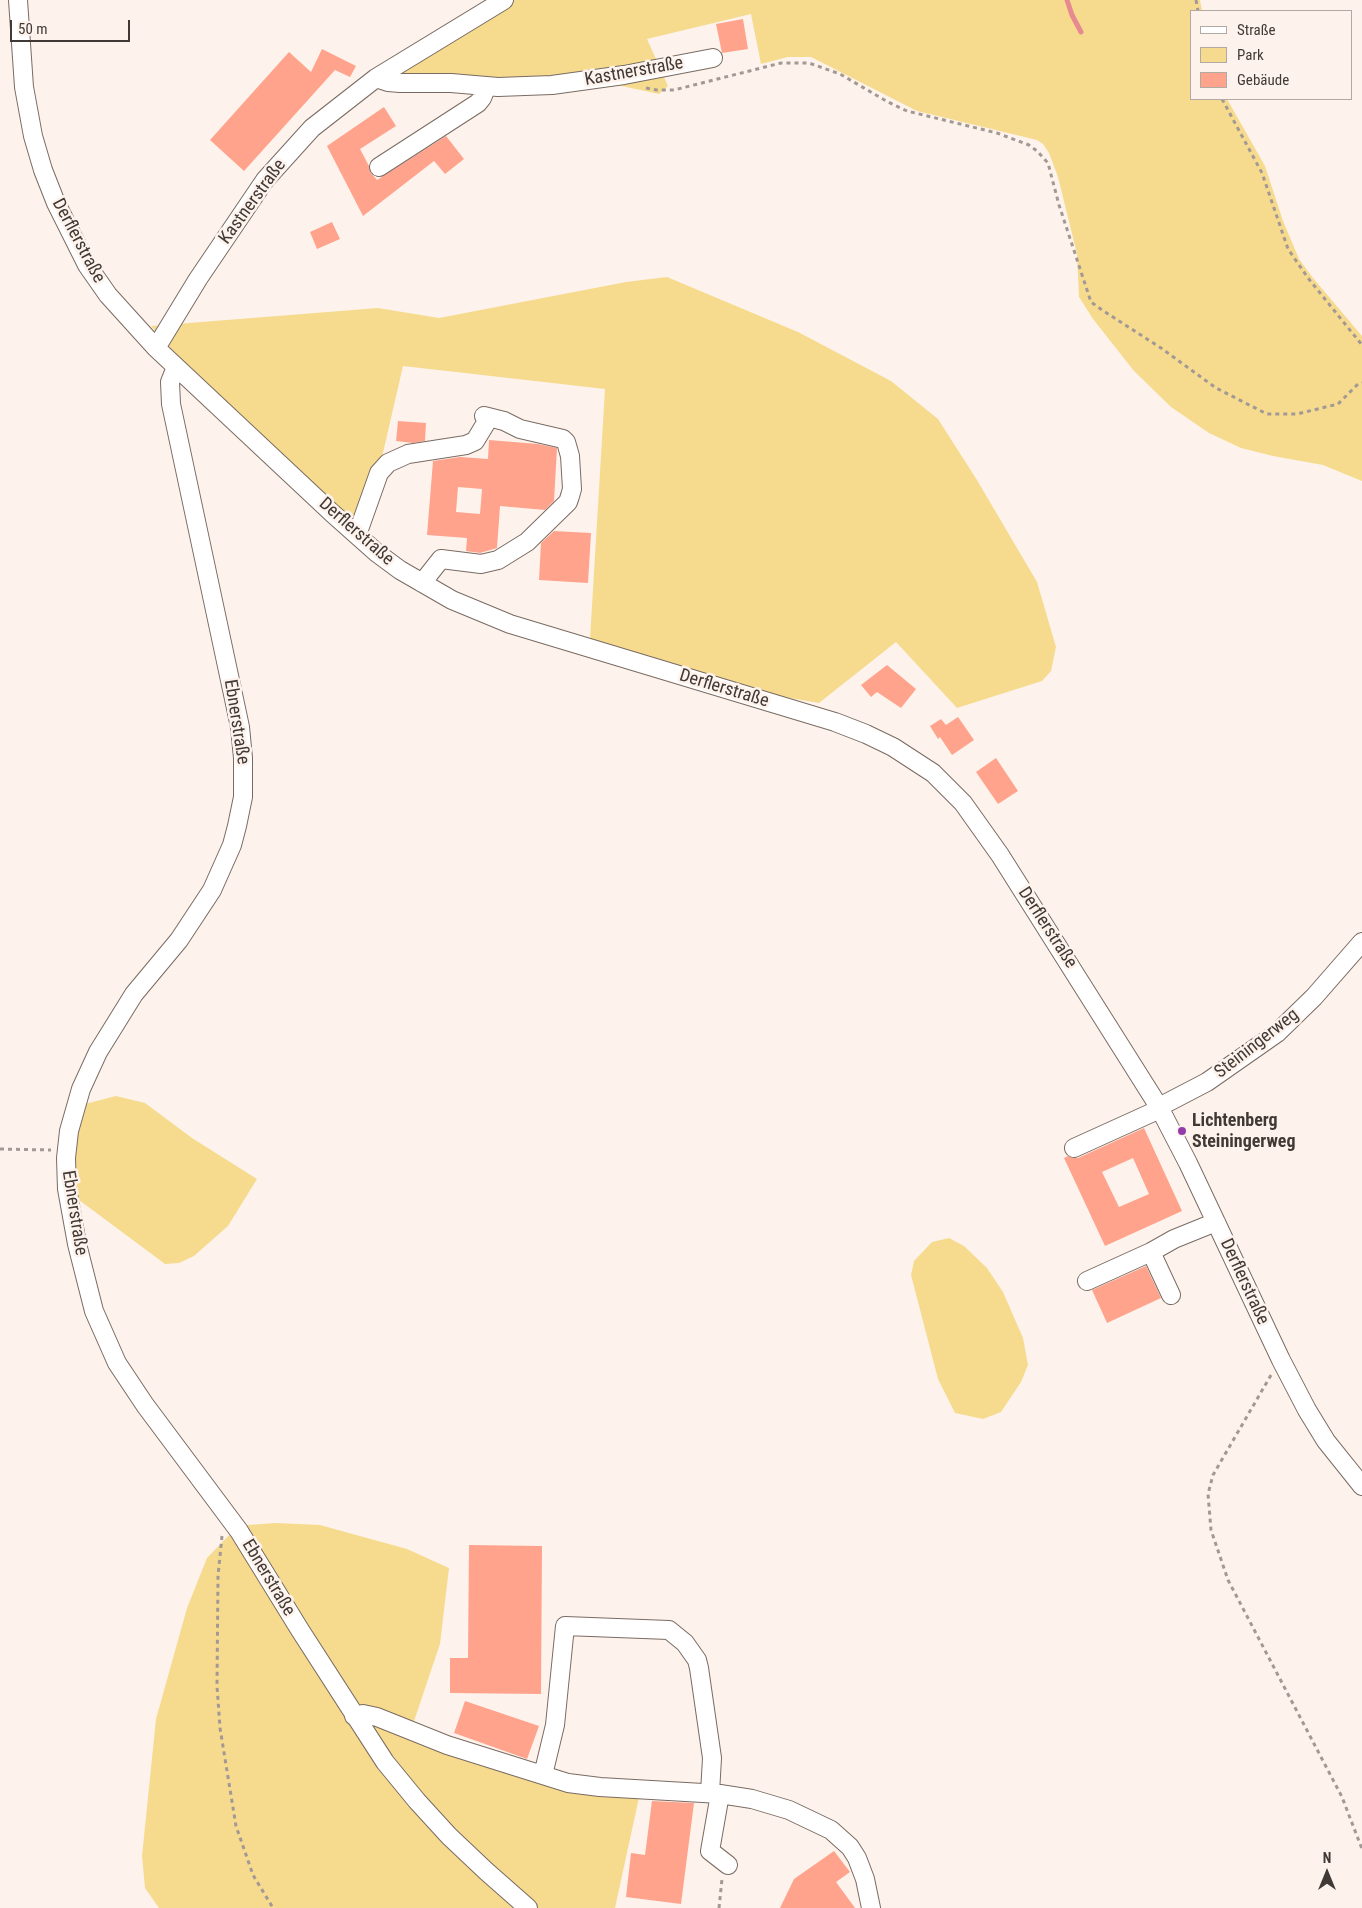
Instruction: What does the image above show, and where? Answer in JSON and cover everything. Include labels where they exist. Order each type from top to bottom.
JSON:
[{"type":"street","name":"Derflerstraße","points":[[18,0],[26,101],[36,144],[56,203],[87,265],[108,295],[156,348],[357,535],[422,584],[452,600],[510,624],[835,722],[894,747],[933,773],[963,803],[1000,855],[1159,1108],[1307,1410],[1326,1441],[1362,1486]]},
{"type":"street","name":"Kastnerstraße","points":[[156,348],[198,280],[265,180],[312,128],[376,78],[504,0]]},
{"type":"street","name":"Kastnerstraße","points":[[376,78],[400,83],[450,83],[487,86],[557,85],[642,72],[713,58]]},
{"type":"street","points":[[379,167],[478,103],[487,86]]},
{"type":"street","name":"Ebnerstraße","points":[[176,367],[170,382],[171,404],[240,727],[244,772],[241,808],[232,845],[202,908],[179,940],[134,994],[98,1052],[81,1089],[74,1110],[67,1148],[66,1178],[72,1222],[88,1290],[100,1328],[130,1385],[224,1510],[385,1762],[417,1801],[486,1871],[528,1908]]},
{"type":"street","points":[[357,535],[379,473],[388,463],[408,454],[466,445],[475,441],[486,417],[520,429],[563,439],[566,442],[570,456],[572,489],[568,502],[527,542],[498,560],[481,564],[441,559],[422,584]]},
{"type":"street","name":"Steiningerweg","points":[[1074,1148],[1159,1108],[1206,1082],[1277,1033],[1314,996],[1362,942]]},
{"type":"street","points":[[1087,1281],[1151,1252],[1174,1239],[1216,1222]]},
{"type":"street","points":[[1151,1252],[1171,1295]]},
{"type":"street","points":[[543,1775],[555,1725],[565,1626],[669,1630],[685,1643],[697,1660],[700,1668],[715,1794],[710,1851],[728,1865]]},
{"type":"street","points":[[354,1716],[363,1714],[377,1717],[447,1745],[581,1785],[715,1794],[752,1799],[789,1810],[824,1826],[839,1836],[850,1847],[857,1858],[871,1908]]},
{"type":"path","points":[[638,86],[657,90],[674,90],[781,63],[809,63],[840,74],[907,111],[997,133],[1029,145],[1048,163],[1059,206],[1091,302],[1161,348],[1216,388],[1267,414],[1297,414],[1338,404],[1362,382]]},
{"type":"path","points":[[1223,100],[1262,172],[1288,249],[1308,278],[1362,345]]},
{"type":"path","points":[[0,1149],[44,1151],[67,1148]]},
{"type":"path","points":[[1281,1360],[1213,1475],[1208,1494],[1211,1530],[1228,1580],[1342,1797],[1362,1849]]},
{"type":"path","points":[[224,1510],[218,1576],[217,1686],[220,1728],[236,1826],[253,1875],[273,1908]]},
{"type":"path","points":[[719,1908],[720,1888],[728,1865]]},
{"type":"green space","points":[[513,0],[1200,0],[1202,10],[1190,10],[1190,100],[1228,100],[1265,166],[1283,221],[1299,259],[1362,336],[1362,481],[1323,465],[1241,448],[1209,433],[1171,407],[1134,371],[1093,319],[1079,297],[1077,254],[1058,177],[1049,153],[1043,144],[1037,140],[917,111],[811,57],[788,57],[761,64],[751,14],[647,39],[668,86],[659,94],[603,82],[380,81]]},
{"type":"green space","points":[[667,277],[798,332],[891,381],[938,419],[977,480],[1037,582],[1056,647],[1051,671],[1042,681],[957,708],[896,642],[819,703],[778,696],[590,639],[605,389],[403,366],[365,531],[172,351],[151,326],[378,308],[439,318],[626,282]]},
{"type":"green space","points":[[116,1096],[145,1103],[192,1138],[257,1179],[228,1226],[194,1256],[179,1263],[165,1264],[75,1197],[73,1177],[76,1133],[85,1104]]},
{"type":"green space","points":[[949,1238],[964,1246],[987,1268],[1003,1292],[1023,1338],[1028,1365],[1021,1382],[1001,1412],[983,1419],[955,1413],[938,1379],[911,1275],[914,1261],[932,1242]]},
{"type":"green space","points":[[276,1523],[320,1525],[407,1549],[449,1568],[440,1644],[410,1733],[640,1793],[615,1908],[159,1908],[145,1888],[142,1856],[156,1719],[187,1608],[207,1558],[232,1532],[247,1525]]},
{"type":"building","points":[[743,19],[748,49],[722,53],[716,24]]},
{"type":"building","points":[[322,49],[356,66],[350,77],[335,70],[244,171],[210,140],[289,52],[311,72]]},
{"type":"building","points":[[384,107],[396,126],[360,149],[370,172],[377,180],[446,136],[464,159],[445,174],[434,161],[363,216],[327,146]]},
{"type":"building","points":[[332,222],[340,239],[317,249],[310,232]]},
{"type":"building","points":[[398,421],[426,423],[425,441],[413,443],[396,441]]},
{"type":"building","points":[[489,440],[538,444],[557,448],[554,501],[545,510],[500,506],[497,548],[480,553],[466,551],[467,538],[427,535],[433,461],[460,457],[488,459]],"holes":[[[458,487],[482,489],[480,514],[456,512]]]},
{"type":"building","points":[[554,531],[591,533],[588,583],[539,580],[541,543]]},
{"type":"building","points":[[887,665],[916,689],[901,708],[877,692],[871,697],[861,685]]},
{"type":"building","points":[[958,717],[974,740],[952,755],[930,726],[941,719],[946,725]]},
{"type":"building","points":[[996,758],[1018,791],[998,804],[976,772]]},
{"type":"building","points":[[1144,1128],[1182,1211],[1105,1246],[1064,1158],[1068,1156],[1078,1158]],"holes":[[[1133,1158],[1149,1194],[1119,1207],[1102,1172]]]},
{"type":"building","points":[[1146,1266],[1161,1298],[1107,1323],[1092,1290]]},
{"type":"building","points":[[469,1545],[542,1546],[541,1694],[450,1693],[450,1658],[468,1658]]},
{"type":"building","points":[[465,1701],[539,1726],[527,1759],[454,1733]]},
{"type":"building","points":[[652,1801],[694,1803],[681,1904],[626,1897],[631,1853],[645,1855]]},
{"type":"building","points":[[834,1851],[850,1872],[836,1882],[855,1908],[780,1908],[794,1879]]},
{"type":"waterway","points":[[1067,0],[1081,32]]},
{"type":"place","name":"Lichtenberg Steiningerweg","points":[[1182,1131]]}]
